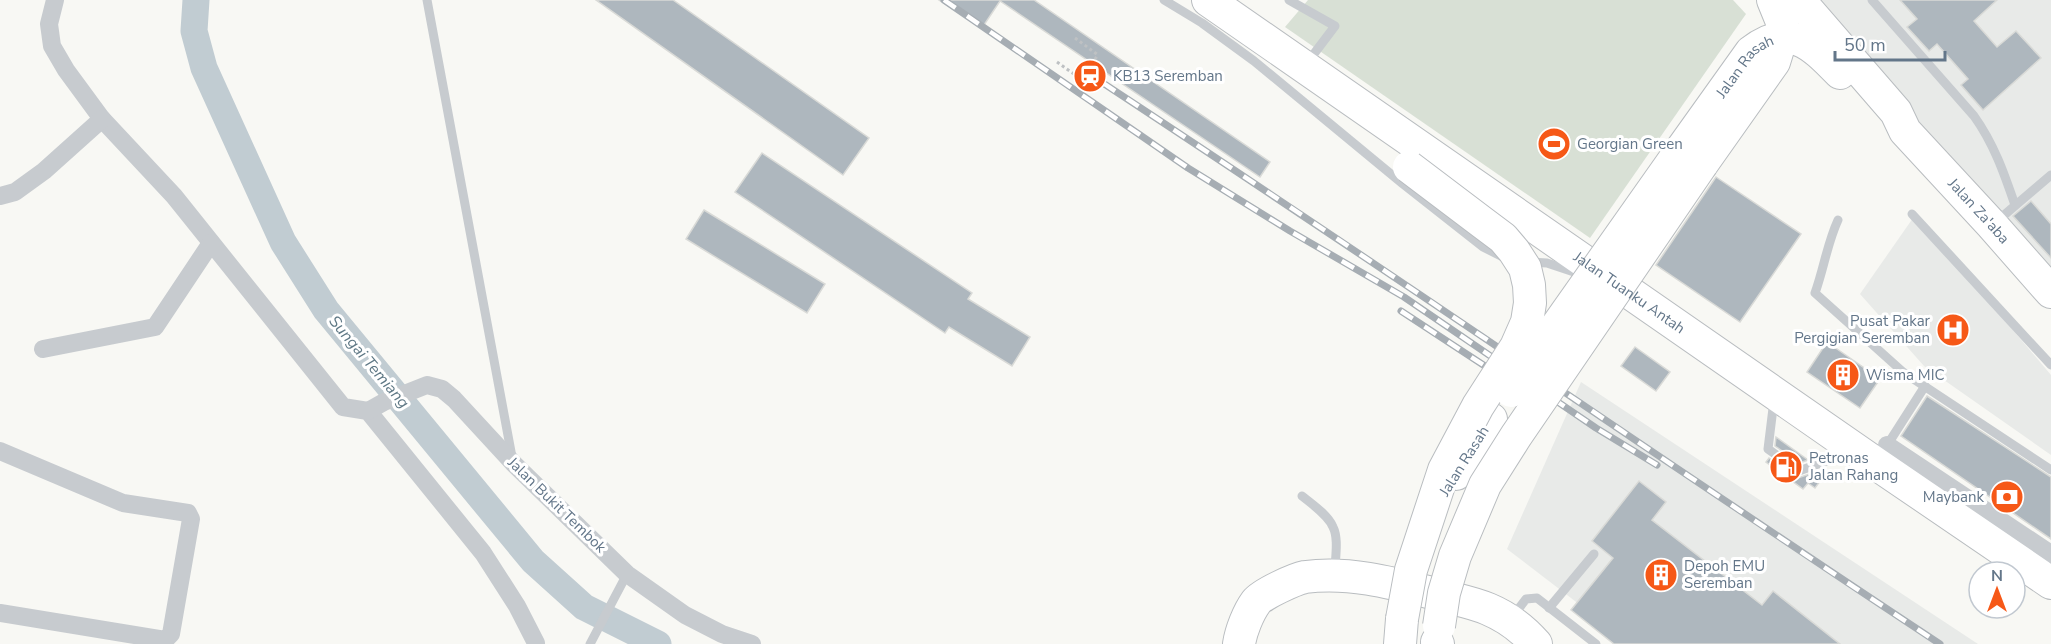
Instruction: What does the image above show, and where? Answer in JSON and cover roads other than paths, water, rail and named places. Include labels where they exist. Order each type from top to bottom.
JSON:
[{"type":"highway","points":[[1773,0],[1782,22],[1782,36]]},
{"type":"highway","name":"Jalan Za'aba","points":[[1799,0],[1896,112],[1905,131]]},
{"type":"highway","name":"Jalan Tuanku Antah","points":[[1227,9],[1304,67],[1775,394],[1991,528],[2051,583]]},
{"type":"highway","points":[[1227,9],[1290,72],[1348,122],[1503,238],[1525,268],[1529,285],[1527,322],[1515,347],[1478,405],[1444,470],[1425,526]]},
{"type":"highway","name":"Jalan Za'aba","points":[[1782,36],[1806,43],[1820,52],[1888,122],[1905,131],[2003,215],[2051,292]]},
{"type":"highway","name":"Jalan Rasah","points":[[1438,639],[1444,593],[1455,556],[1485,485],[1691,157],[1751,52],[1765,41],[1782,36]]},
{"type":"highway","name":"Jalan Rasah","points":[[1401,631],[1411,570],[1425,526],[1491,419],[1691,157]]},
{"type":"highway","points":[[1239,644],[1240,634],[1257,601],[1303,577],[1335,576],[1389,582],[1489,609],[1516,632],[1527,633],[1536,644]]},
{"type":"highway","points":[[1253,644],[1263,616],[1285,585]]},
{"type":"street","points":[[55,0],[49,24],[52,46],[66,70],[102,119],[174,196],[344,407],[368,411],[483,553],[517,606],[536,644]]},
{"type":"street","points":[[0,196],[15,192],[44,171],[102,119]]},
{"type":"street","points":[[43,350],[155,327],[211,243]]},
{"type":"street","name":"Jalan Bukit Tembok","points":[[368,411],[427,385],[442,389],[627,574],[685,615],[722,634],[752,644]]},
{"type":"street","points":[[0,451],[123,503],[188,513],[191,519],[171,634],[165,640],[0,613]]},
{"type":"street","points":[[1991,528],[2051,554]]},
{"type":"lane","points":[[427,0],[513,462]]},
{"type":"lane","points":[[1164,0],[1202,23],[1254,61],[1483,247],[1511,260],[1547,263],[1600,280],[1632,295]]},
{"type":"lane","points":[[1290,0],[1335,26],[1304,67]]},
{"type":"lane","points":[[1872,0],[1974,116],[1988,136],[2000,160],[2003,215]]},
{"type":"lane","points":[[2003,215],[2051,175]]},
{"type":"lane","points":[[1912,214],[2051,365]]},
{"type":"lane","points":[[1838,220],[1828,242],[1821,277],[1815,293],[1903,372],[2051,470]]},
{"type":"lane","points":[[1775,394],[1768,449],[1799,471],[1873,453],[1925,386]]},
{"type":"lane","points":[[1302,495],[1324,515],[1333,527],[1336,547],[1335,576]]},
{"type":"lane","points":[[1549,608],[1594,554]]},
{"type":"lane","points":[[590,644],[627,574]]},
{"type":"lane","points":[[1516,632],[1526,599],[1537,598],[1596,644]]},
{"type":"waterway","name":"Sungai Temiang","points":[[196,0],[194,31],[204,68],[283,242],[326,310],[533,561],[584,607],[658,644]]},
{"type":"railway","points":[[944,0],[1188,168],[1404,297],[1596,428],[1657,465]]},
{"type":"railway","points":[[1080,68],[1940,644]]},
{"type":"railway","points":[[1401,311],[1520,389]]},
{"type":"place","name":"KB13 Seremban","points":[[1090,76]]},
{"type":"place","name":"Georgian Green","points":[[1554,144]]},
{"type":"place","name":"Pusat Pakar Pergigian Seremban","points":[[1953,330]]},
{"type":"place","name":"Wisma MIC","points":[[1843,375]]},
{"type":"place","name":"Petronas Jalan Rahang","points":[[1786,467]]},
{"type":"place","name":"Maybank","points":[[2007,497]]},
{"type":"place","name":"Depoh EMU Seremban","points":[[1661,575]]}]
